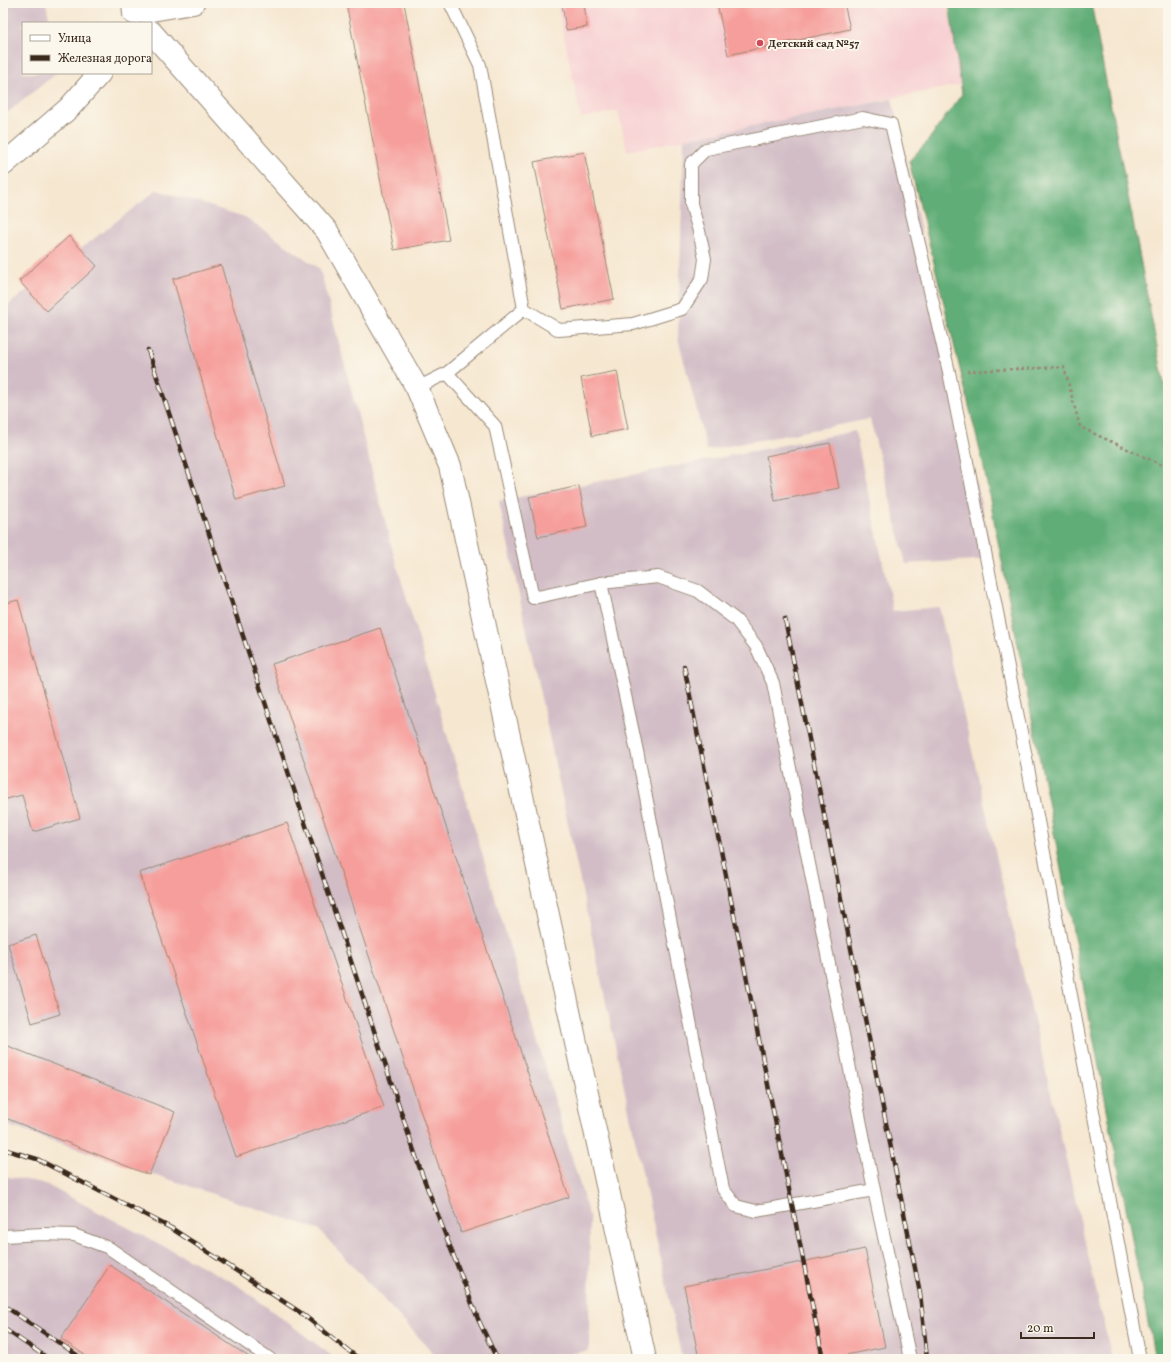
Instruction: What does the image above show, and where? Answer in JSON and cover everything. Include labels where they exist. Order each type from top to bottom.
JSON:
[{"type":"street","points":[[134,15],[193,3]]},
{"type":"street","points":[[152,33],[327,231],[417,388],[450,466],[645,1359]]},
{"type":"street","points":[[3,165],[69,108],[99,74]]},
{"type":"lane","points":[[450,3],[480,65],[524,309],[559,330],[633,324],[682,309],[702,280],[705,259],[691,204],[691,164],[706,149],[863,118],[891,124],[949,372],[1024,747],[1140,1359]]},
{"type":"lane","points":[[417,388],[447,373],[524,309]]},
{"type":"lane","points":[[447,373],[495,426],[532,598],[601,583],[658,577],[698,591],[736,620],[756,646],[773,683],[874,1190],[910,1359]]},
{"type":"lane","points":[[601,583],[640,764],[723,1189],[736,1206],[756,1211],[874,1190]]},
{"type":"lane","points":[[3,1236],[44,1234],[74,1236],[109,1248],[270,1359]]},
{"type":"path","points":[[949,372],[1064,367],[1080,426],[1168,468]]},
{"type":"shaded area","points":[[3,3],[46,3],[50,22],[22,22],[22,74],[56,74],[3,116]]},
{"type":"shaded area","name":"Детский сад №57","points":[[557,3],[947,3],[964,84],[627,151],[618,111],[581,118]]},
{"type":"shaded area","points":[[892,99],[993,559],[906,564],[870,419],[707,450],[678,338],[684,139]]},
{"type":"shaded area","points":[[157,190],[245,217],[320,269],[393,552],[590,1219],[589,1351],[529,1359],[439,1359],[318,1229],[3,1124],[3,309]]},
{"type":"shaded area","points":[[855,431],[893,611],[939,607],[1112,1359],[682,1359],[499,501]]},
{"type":"shaded area","points":[[3,1176],[43,1183],[236,1284],[336,1359],[3,1359]]},
{"type":"green space","points":[[949,3],[1091,3],[1168,404],[1168,1359],[1155,1359],[983,463],[909,161],[927,142],[962,94]]},
{"type":"building","points":[[346,3],[404,3],[449,240],[394,250]]},
{"type":"building","points":[[562,3],[584,3],[587,27],[566,30]]},
{"type":"building","points":[[717,3],[844,3],[850,29],[728,55]]},
{"type":"building","points":[[584,152],[614,299],[563,309],[534,162]]},
{"type":"building","points":[[69,236],[97,266],[47,311],[19,281]]},
{"type":"building","points":[[221,265],[285,486],[236,500],[173,279]]},
{"type":"building","points":[[617,371],[628,429],[592,436],[581,378]]},
{"type":"building","points":[[830,443],[839,488],[775,501],[766,456]]},
{"type":"building","points":[[579,486],[587,527],[538,537],[529,497]]},
{"type":"building","points":[[18,600],[80,818],[33,832],[22,795],[3,800],[3,604]]},
{"type":"building","points":[[380,628],[569,1197],[461,1233],[272,664]]},
{"type":"building","points":[[287,823],[384,1107],[236,1157],[139,873]]},
{"type":"building","points":[[36,935],[60,1014],[32,1023],[8,944]]},
{"type":"building","points":[[3,1044],[175,1112],[149,1175],[3,1117]]},
{"type":"building","points":[[865,1249],[885,1347],[826,1359],[699,1359],[684,1286]]},
{"type":"building","points":[[110,1265],[252,1359],[91,1359],[61,1339]]},
{"type":"railway","points":[[148,350],[420,1169],[478,1319],[497,1359]]},
{"type":"railway","points":[[785,619],[920,1293],[927,1359]]},
{"type":"railway","points":[[684,666],[823,1359]]},
{"type":"railway","points":[[3,1149],[37,1159],[171,1228],[301,1313],[359,1359]]},
{"type":"railway","points":[[3,1305],[83,1359]]},
{"type":"railway","points":[[3,1328],[49,1359]]},
{"type":"place","name":"Детский сад №57","points":[[760,43]]}]
